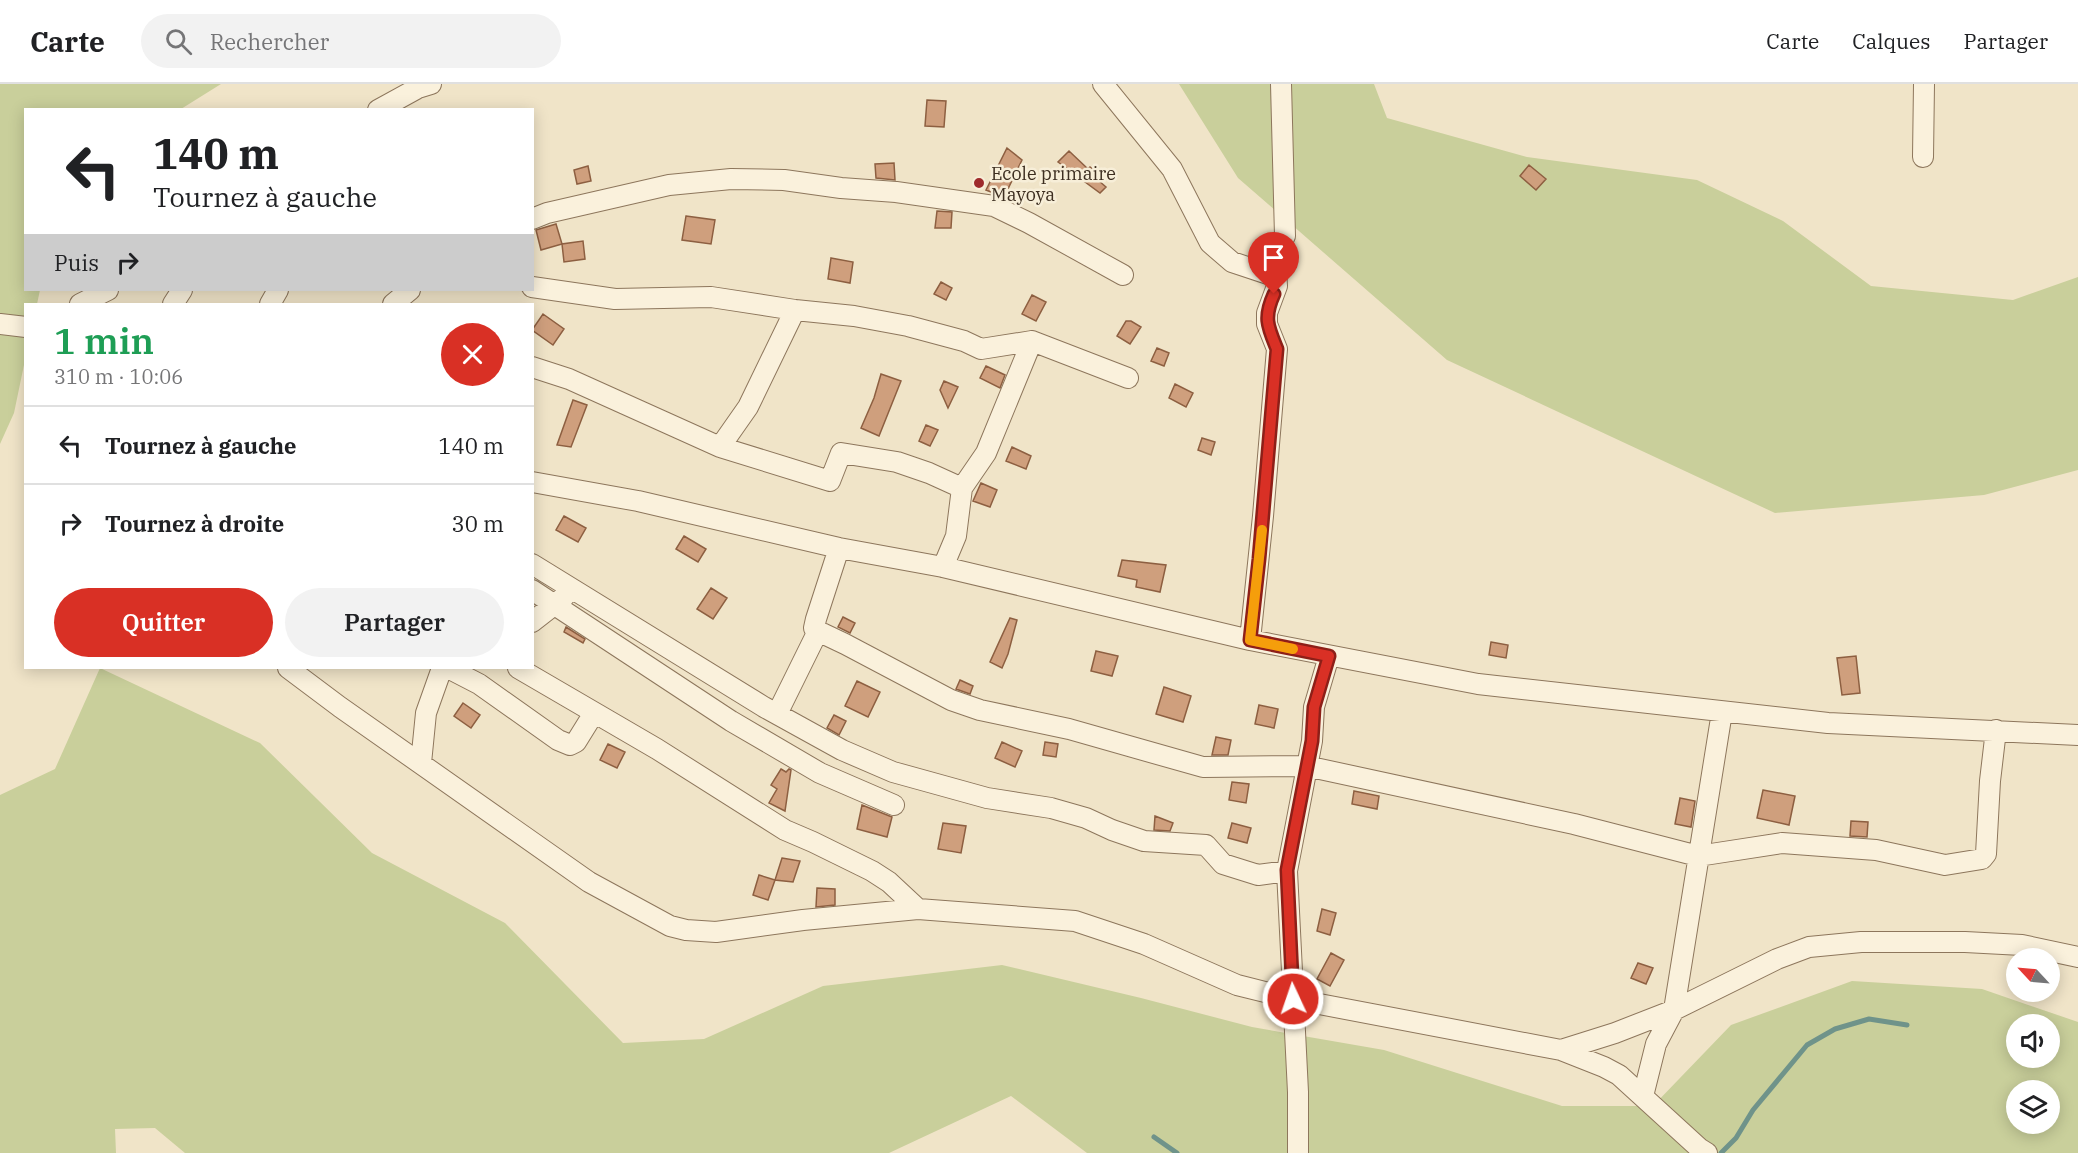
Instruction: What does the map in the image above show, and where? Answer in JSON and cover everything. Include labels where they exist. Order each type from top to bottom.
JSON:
[{"type":"street","points":[[382,108],[418,88],[431,84]]},
{"type":"street","points":[[1104,84],[1172,169],[1210,243],[1232,262],[1276,277]]},
{"type":"street","points":[[1250,640],[1277,349],[1267,324],[1267,313],[1277,286],[1275,254],[1285,236],[1281,84]]},
{"type":"street","points":[[1923,157],[1924,84]]},
{"type":"street","points":[[534,218],[547,213],[669,185],[731,179],[784,180],[841,188],[896,192],[994,206],[1123,275]]},
{"type":"street","points":[[534,287],[615,299],[711,297],[795,310],[854,316],[908,326],[964,341],[981,349],[1032,341],[1128,378]]},
{"type":"street","points":[[82,303],[106,291]]},
{"type":"street","points":[[394,303],[409,291]]},
{"type":"street","points":[[720,447],[748,407],[795,310]]},
{"type":"street","points":[[0,324],[24,327]]},
{"type":"street","points":[[943,567],[956,536],[962,488],[986,453],[1032,341]]},
{"type":"street","points":[[534,368],[569,379],[720,447],[830,481],[841,453],[881,459],[929,473],[962,488]]},
{"type":"street","points":[[534,482],[638,501],[839,548],[943,567],[1250,640],[1478,684],[1722,712],[1862,725],[2078,735]]},
{"type":"street","points":[[817,633],[814,628],[816,619],[839,548]]},
{"type":"street","points":[[534,565],[777,714],[842,750],[893,772],[987,798],[1051,808],[1086,818],[1144,841],[1206,845],[1223,864],[1258,875],[1287,870]]},
{"type":"street","points":[[534,591],[730,721],[820,773],[894,805]]},
{"type":"street","points":[[534,620],[553,603],[574,591]]},
{"type":"street","points":[[777,714],[817,633]]},
{"type":"street","points":[[817,633],[845,644],[968,707],[1069,729],[1203,767],[1306,766],[1574,824],[1698,855],[1782,843],[1876,850],[1945,866],[1984,858],[1996,730]]},
{"type":"street","points":[[1298,1153],[1298,1092],[1287,870],[1312,741],[1314,707],[1329,656]]},
{"type":"street","points":[[289,669],[589,882],[670,926],[686,930],[716,932],[814,919],[918,909],[1075,921],[1108,930],[1144,944],[1237,985],[1293,999],[1561,1050],[1619,1075],[1707,1153]]},
{"type":"street","points":[[421,763],[426,713],[442,669]]},
{"type":"street","points":[[450,669],[479,684],[558,740],[570,745],[576,742],[594,713]]},
{"type":"street","points":[[520,669],[657,749],[785,831],[872,871],[889,882],[918,909]]},
{"type":"street","points":[[1643,1096],[1656,1044],[1674,1010],[1722,712]]},
{"type":"street","points":[[1561,1050],[1615,1033],[1674,1010],[1777,959],[1809,947],[1911,942],[2022,945],[2078,957]]},
{"type":"green space","points":[[0,84],[221,84],[183,108],[24,108],[24,291],[40,291],[37,303],[24,303],[24,365],[14,413],[0,444]]},
{"type":"green space","points":[[1179,84],[1374,84],[1387,118],[1527,157],[1697,180],[1783,221],[1871,286],[2013,300],[2078,277],[2078,470],[1984,495],[1775,513],[1447,360],[1238,178]]},
{"type":"green space","points":[[100,669],[260,743],[372,853],[505,923],[623,1043],[704,1039],[823,986],[1002,965],[1252,1027],[1384,1050],[1562,1106],[1653,1106],[1731,1025],[1852,981],[1982,989],[2006,997],[2006,1002],[2020,1002],[2055,1014],[2006,1014],[2006,1068],[2060,1068],[2060,1016],[2078,1022],[2078,1153],[1087,1153],[1011,1096],[889,1153],[185,1153],[155,1128],[115,1129],[116,1153],[0,1153],[0,795],[55,769]]},
{"type":"building","points":[[927,100],[946,101],[944,127],[925,126]]},
{"type":"building","points":[[1007,148],[1022,160],[1004,197],[986,190]]},
{"type":"building","points":[[1069,151],[1088,169],[1090,167],[1102,177],[1099,181],[1106,187],[1100,193],[1058,162]]},
{"type":"building","points":[[894,163],[895,180],[876,178],[875,164]]},
{"type":"building","points":[[1529,165],[1546,179],[1536,190],[1520,176]]},
{"type":"building","points":[[588,166],[591,181],[577,184],[574,170]]},
{"type":"building","points":[[937,211],[952,212],[951,228],[935,228]]},
{"type":"building","points":[[686,216],[715,220],[711,244],[682,240]]},
{"type":"building","points":[[556,224],[562,244],[541,250],[536,230]]},
{"type":"building","points":[[583,241],[585,259],[564,262],[562,244]]},
{"type":"building","points":[[831,258],[853,262],[850,283],[828,279]]},
{"type":"building","points":[[941,282],[952,288],[946,300],[934,294]]},
{"type":"building","points":[[1032,295],[1046,302],[1036,321],[1022,314]]},
{"type":"building","points":[[543,314],[564,329],[553,345],[534,331],[534,327]]},
{"type":"building","points":[[1126,321],[1131,321],[1141,327],[1130,344],[1117,336]]},
{"type":"building","points":[[1157,348],[1169,353],[1164,366],[1151,361]]},
{"type":"building","points":[[986,366],[1005,375],[1000,388],[980,378]]},
{"type":"building","points":[[881,374],[901,381],[879,436],[861,428]]},
{"type":"building","points":[[944,381],[958,387],[948,408],[940,390]]},
{"type":"building","points":[[1175,384],[1193,393],[1186,407],[1169,398]]},
{"type":"building","points":[[573,400],[587,405],[571,447],[557,445]]},
{"type":"building","points":[[926,425],[938,430],[930,446],[919,441]]},
{"type":"building","points":[[1202,438],[1215,442],[1211,455],[1198,450]]},
{"type":"building","points":[[1012,447],[1031,456],[1026,469],[1006,461]]},
{"type":"building","points":[[981,483],[997,490],[990,507],[973,501]]},
{"type":"building","points":[[564,516],[586,528],[578,542],[556,530]]},
{"type":"building","points":[[684,536],[706,549],[698,562],[676,549]]},
{"type":"building","points":[[1122,560],[1166,565],[1160,592],[1136,587],[1137,580],[1118,576]]},
{"type":"building","points":[[711,588],[727,598],[713,619],[697,609]]},
{"type":"building","points":[[843,617],[855,623],[850,633],[838,627]]},
{"type":"building","points":[[1010,618],[1017,620],[1002,668],[990,662]]},
{"type":"building","points":[[566,627],[585,639],[583,643],[564,632]]},
{"type":"building","points":[[1491,642],[1508,645],[1506,658],[1489,655]]},
{"type":"building","points":[[1096,651],[1118,656],[1112,676],[1091,671]]},
{"type":"building","points":[[1856,656],[1860,693],[1842,695],[1837,658]]},
{"type":"building","points":[[960,680],[973,686],[970,694],[956,689]]},
{"type":"building","points":[[857,681],[880,692],[868,717],[845,706]]},
{"type":"building","points":[[1164,687],[1191,696],[1183,722],[1156,714]]},
{"type":"building","points":[[463,703],[480,715],[471,728],[454,716]]},
{"type":"building","points":[[1259,705],[1278,709],[1274,728],[1255,724]]},
{"type":"building","points":[[834,715],[846,721],[839,735],[827,728]]},
{"type":"building","points":[[1216,737],[1231,740],[1228,755],[1212,755]]},
{"type":"building","points":[[1002,742],[1022,751],[1015,767],[995,758]]},
{"type":"building","points":[[1045,742],[1058,744],[1056,757],[1043,755]]},
{"type":"building","points":[[608,744],[625,752],[617,768],[600,760]]},
{"type":"building","points":[[781,769],[786,772],[791,770],[785,811],[769,803],[777,789],[771,785]]},
{"type":"building","points":[[1232,782],[1249,784],[1246,803],[1229,800]]},
{"type":"building","points":[[1763,790],[1795,796],[1789,825],[1757,818]]},
{"type":"building","points":[[1354,791],[1379,796],[1377,809],[1352,804]]},
{"type":"building","points":[[1680,798],[1695,801],[1691,827],[1675,824]]},
{"type":"building","points":[[862,805],[892,817],[887,837],[857,829]]},
{"type":"building","points":[[1155,816],[1173,823],[1170,831],[1154,830]]},
{"type":"building","points":[[1851,821],[1868,822],[1867,837],[1850,836]]},
{"type":"building","points":[[943,823],[966,826],[961,853],[938,849]]},
{"type":"building","points":[[1232,823],[1251,828],[1247,843],[1228,838]]},
{"type":"building","points":[[782,858],[800,861],[793,882],[775,880]]},
{"type":"building","points":[[759,875],[775,880],[768,900],[753,895]]},
{"type":"building","points":[[817,888],[835,889],[835,905],[816,907]]},
{"type":"building","points":[[1322,909],[1336,913],[1330,935],[1317,931]]},
{"type":"building","points":[[1331,953],[1344,960],[1330,986],[1317,979]]},
{"type":"building","points":[[1638,963],[1653,968],[1646,984],[1631,978]]},
{"type":"waterway","points":[[1721,1153],[1736,1138],[1753,1110],[1807,1045],[1835,1029],[1869,1019],[1907,1025]]},
{"type":"waterway","points":[[1154,1137],[1177,1153]]},
{"type":"slow traffic","points":[[1262,530],[1250,640],[1293,649]]},
{"type":"place","name":"Ecole primaire Mayoya","points":[[979,183]]},
{"type":"route","points":[[1274,294],[1267,313],[1267,324],[1277,349],[1250,640],[1329,656],[1314,707],[1314,732],[1287,870],[1293,999]]}]
